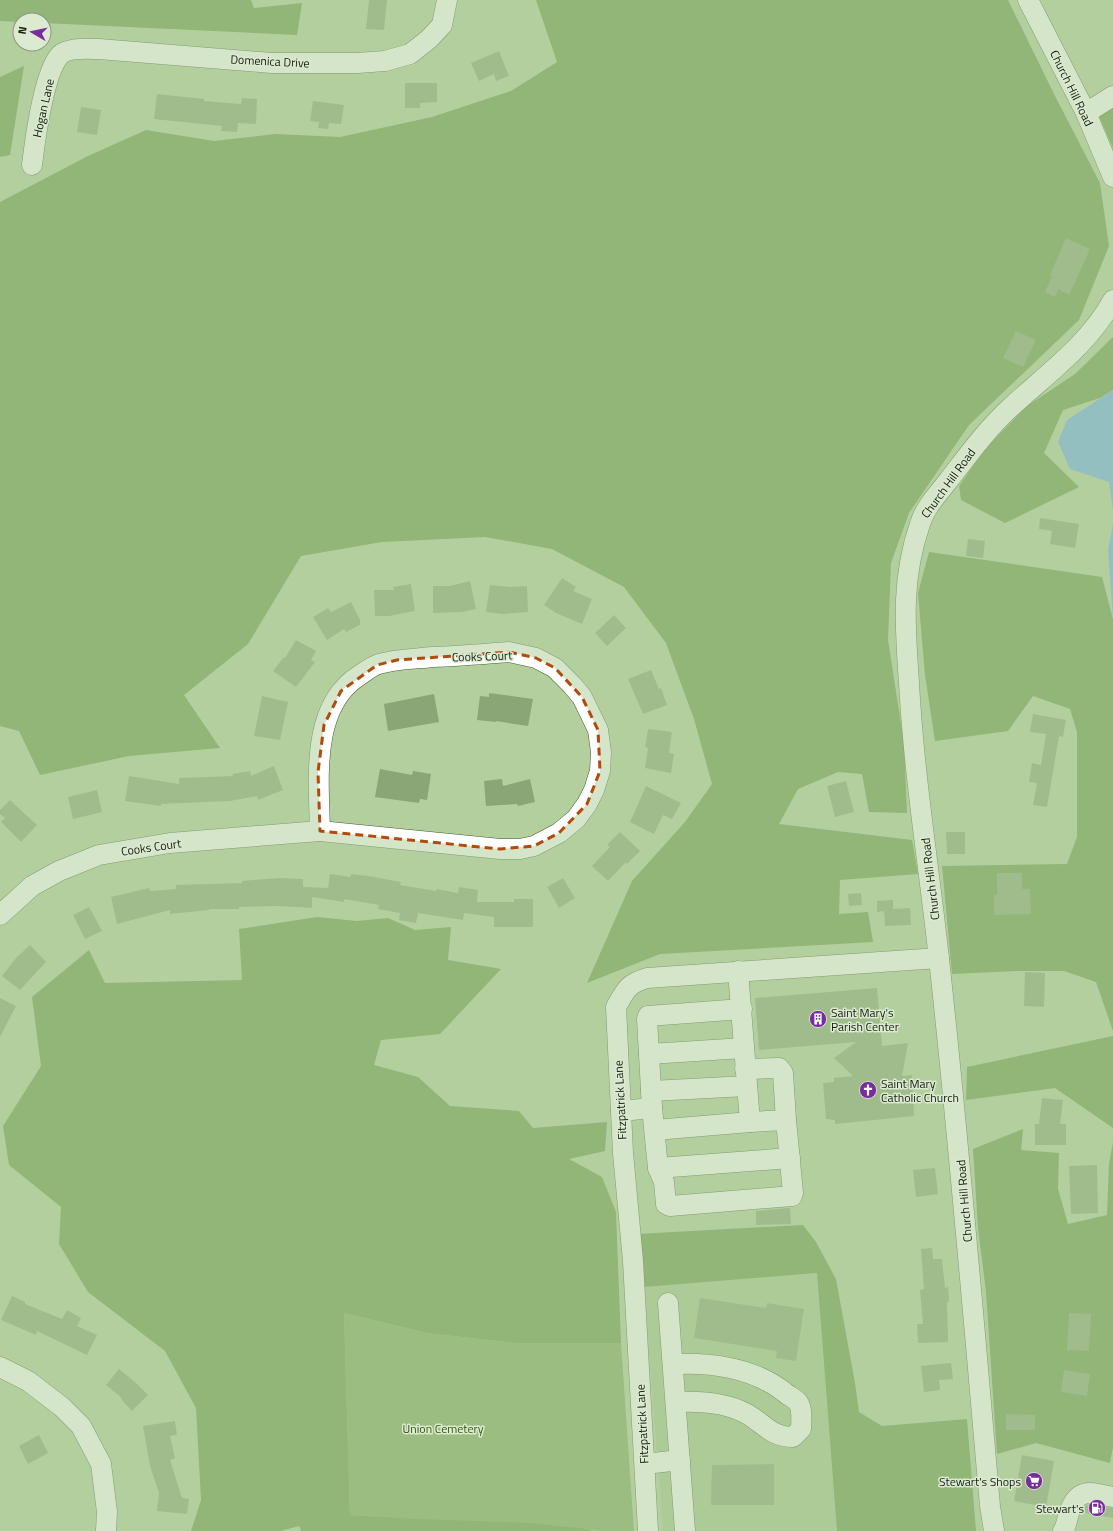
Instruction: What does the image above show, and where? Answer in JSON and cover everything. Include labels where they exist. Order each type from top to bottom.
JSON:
[{"type":"street","name":"Domenica Drive","points":[[60,54],[71,50],[99,49],[272,63],[385,62],[410,54],[429,39],[442,26],[447,0]]},
{"type":"street","name":"Church Hill Road","points":[[1028,0],[1086,113],[1113,177]]},
{"type":"street","name":"Hogan Lane","points":[[32,164],[44,95],[53,67],[60,54]]},
{"type":"street","points":[[1086,113],[1113,96]]},
{"type":"street","name":"Church Hill Road","points":[[994,1531],[990,1506],[965,1211],[939,958],[911,725],[905,614],[907,572],[920,521],[982,435],[1086,338],[1108,310],[1113,300]]},
{"type":"street","name":"Cooks Court","points":[[3,904],[59,871],[99,855],[170,844],[320,831],[500,849],[520,849],[534,846],[559,833],[576,819],[587,804],[594,790],[600,771],[601,752],[598,730],[582,697],[572,685],[555,668],[536,658],[509,652],[397,660],[377,665],[352,680],[341,691],[324,724],[318,772],[320,831]]},
{"type":"street","name":"Fitzpatrick Lane","points":[[648,1531],[633,1261],[623,1153],[616,1007],[628,986],[638,980],[647,978],[939,958]]},
{"type":"street","points":[[738,971],[750,1122]]},
{"type":"street","points":[[621,1111],[652,1100],[746,1077],[774,1068],[779,1068],[782,1070],[792,1196],[686,1205],[668,1205],[664,1182],[658,1168],[652,1100],[648,1016],[742,1009]]},
{"type":"street","points":[[649,1054],[744,1048]]},
{"type":"street","points":[[655,1130],[786,1120]]},
{"type":"street","points":[[658,1168],[790,1158]]},
{"type":"street","points":[[668,1303],[685,1531]]},
{"type":"street","points":[[673,1364],[695,1363],[724,1365],[746,1371],[774,1384],[798,1403],[802,1414],[801,1429],[793,1437],[782,1437],[744,1412],[698,1401],[676,1402]]},
{"type":"street","points":[[0,1367],[28,1381],[62,1407],[81,1426],[101,1464],[107,1512],[106,1531]]},
{"type":"street","points":[[645,1464],[680,1460]]},
{"type":"street","points":[[1063,1531],[1067,1524],[1069,1513],[1076,1500],[1082,1494],[1087,1492],[1113,1498]]},
{"type":"highlighted area","points":[[509,652],[536,658],[555,668],[572,685],[582,697],[598,730],[600,771],[587,804],[559,833],[534,846],[500,849],[320,831],[318,772],[324,725],[341,691],[377,665],[397,660]]},
{"type":"shaded area","points":[[0,0],[251,0],[254,8],[302,3],[297,35],[52,23],[52,12],[12,12],[12,22],[0,21]]},
{"type":"shaded area","points":[[536,0],[1008,0],[1100,183],[1109,246],[1079,320],[969,425],[909,513],[891,563],[888,640],[904,743],[907,813],[869,812],[862,774],[838,772],[798,789],[779,824],[912,840],[918,874],[840,880],[839,914],[868,912],[873,942],[660,954],[587,983],[632,881],[685,822],[712,784],[694,719],[666,643],[624,587],[552,549],[485,537],[382,542],[301,556],[248,644],[184,695],[220,748],[129,756],[40,775],[19,731],[0,726],[0,202],[88,156],[146,130],[214,141],[275,134],[340,137],[432,117],[511,91],[557,62]]},
{"type":"shaded area","points":[[24,66],[10,155],[0,157],[0,77]]},
{"type":"shaded area","points":[[1113,104],[1113,148],[1098,114]]},
{"type":"shaded area","points":[[1113,337],[1113,390],[1100,398],[1063,410],[1044,453],[1079,487],[1005,523],[961,500],[959,486],[985,449],[1027,406],[1075,374]]},
{"type":"shaded area","points":[[929,552],[1102,577],[1113,619],[1113,1031],[1096,982],[1064,971],[1016,971],[952,974],[942,866],[1067,864],[1077,837],[1077,732],[1070,709],[1033,696],[1008,731],[935,741],[925,675],[918,593]]},
{"type":"shaded area","points":[[317,917],[357,921],[388,918],[415,930],[451,927],[448,960],[501,969],[440,1034],[381,1040],[374,1065],[418,1077],[450,1106],[519,1111],[533,1128],[607,1122],[605,1151],[569,1159],[602,1177],[616,1212],[621,1343],[514,1343],[427,1333],[344,1313],[350,1515],[531,1523],[586,1529],[592,1531],[301,1531],[299,1526],[281,1531],[191,1531],[201,1500],[196,1408],[165,1351],[88,1292],[59,1244],[61,1207],[9,1165],[3,1126],[41,1066],[32,997],[89,950],[105,983],[242,980],[239,929]]},
{"type":"shaded area","points":[[1113,1036],[1113,1128],[1055,1088],[966,1100],[967,1067]]},
{"type":"shaded area","points":[[1023,1129],[1021,1150],[1059,1153],[1058,1189],[1068,1224],[1107,1215],[1109,1164],[1113,1142],[1113,1447],[1110,1463],[1036,1443],[997,1454],[986,1292],[978,1228],[973,1149]]},
{"type":"shaded area","points":[[803,1225],[816,1242],[836,1279],[859,1412],[882,1426],[967,1419],[976,1531],[837,1531],[817,1273],[644,1287],[637,1234]]},
{"type":"shaded area","points":[[817,1273],[837,1531],[663,1531],[644,1287]]},
{"type":"green space","name":"Union Cemetery","points":[[344,1313],[427,1333],[514,1343],[621,1343],[634,1531],[602,1531],[350,1515]]},
{"type":"water","points":[[1113,390],[1113,510],[1109,482],[1070,469],[1058,442],[1067,420]]},
{"type":"water","points":[[1113,524],[1113,619],[1108,550]]},
{"type":"building","points":[[369,0],[387,0],[384,30],[366,29]]},
{"type":"building","points":[[499,51],[509,76],[496,81],[494,74],[479,81],[471,63]]},
{"type":"building","points":[[405,83],[437,83],[437,102],[420,103],[420,108],[405,108]]},
{"type":"building","points":[[157,94],[204,99],[204,101],[241,104],[242,98],[257,99],[256,124],[238,123],[237,132],[221,131],[222,126],[154,119]]},
{"type":"building","points":[[313,101],[344,105],[341,124],[329,123],[328,129],[318,128],[319,122],[310,121]]},
{"type":"building","points":[[81,107],[101,110],[97,135],[77,132]]},
{"type":"building","points":[[1066,238],[1090,249],[1069,295],[1058,289],[1055,297],[1045,292],[1052,276],[1050,275]]},
{"type":"building","points":[[1016,331],[1036,340],[1023,367],[1003,358]]},
{"type":"building","points":[[1040,518],[1079,524],[1075,548],[1050,544],[1052,531],[1039,529]]},
{"type":"building","points":[[968,539],[985,541],[983,558],[966,556]]},
{"type":"building","points":[[562,578],[576,587],[573,591],[592,599],[582,624],[556,613],[544,605]]},
{"type":"building","points":[[470,581],[476,609],[462,612],[433,613],[433,586],[450,586]]},
{"type":"building","points":[[411,584],[415,611],[389,616],[375,616],[374,590],[394,590],[393,587]]},
{"type":"building","points":[[490,585],[510,587],[527,586],[528,612],[502,614],[486,612]]},
{"type":"building","points":[[351,602],[360,620],[360,625],[346,632],[344,629],[327,640],[313,617],[328,608],[331,612]]},
{"type":"building","points":[[614,615],[626,628],[607,646],[595,633]]},
{"type":"building","points":[[296,640],[316,651],[311,660],[315,662],[296,687],[273,671],[284,657],[285,658]]},
{"type":"building","points":[[651,670],[659,689],[661,688],[667,705],[643,714],[628,679]]},
{"type":"building","points":[[489,693],[533,699],[528,726],[496,721],[477,720],[480,696],[489,697]]},
{"type":"building","points":[[434,694],[439,722],[388,731],[384,704]]},
{"type":"building","points":[[262,696],[288,702],[280,740],[254,736]]},
{"type":"building","points":[[1033,714],[1066,720],[1063,737],[1059,736],[1047,807],[1033,805],[1037,783],[1029,782],[1032,763],[1041,765],[1046,734],[1030,732]]},
{"type":"building","points":[[648,729],[672,732],[669,753],[674,754],[671,773],[645,768],[648,748],[645,747]]},
{"type":"building","points":[[274,766],[283,790],[258,800],[257,796],[230,801],[161,804],[161,806],[125,801],[129,776],[179,784],[179,778],[233,776],[232,774],[250,771],[251,776]]},
{"type":"building","points":[[380,769],[412,775],[413,771],[431,774],[427,800],[420,799],[419,803],[375,797]]},
{"type":"building","points":[[502,779],[503,786],[530,779],[535,802],[518,806],[517,804],[486,806],[484,781]]},
{"type":"building","points":[[846,781],[854,812],[835,817],[827,786]]},
{"type":"building","points":[[646,786],[681,803],[672,819],[663,815],[654,834],[630,822]]},
{"type":"building","points":[[97,790],[102,812],[73,819],[68,797]]},
{"type":"building","points":[[10,800],[37,825],[21,842],[1,822],[5,818],[0,814],[0,810]]},
{"type":"building","points":[[620,832],[640,851],[627,864],[626,862],[608,881],[592,866],[610,847],[607,845]]},
{"type":"building","points":[[946,832],[965,832],[965,854],[947,854]]},
{"type":"building","points":[[997,873],[1022,873],[1022,889],[1030,889],[1031,914],[994,915],[994,895],[997,895]]},
{"type":"building","points":[[330,874],[350,877],[351,874],[368,876],[401,882],[400,885],[436,891],[437,889],[458,893],[459,887],[478,890],[477,902],[514,902],[514,899],[533,899],[533,927],[494,927],[494,917],[464,913],[463,920],[418,913],[416,923],[399,920],[400,913],[378,909],[379,905],[344,899],[344,902],[312,897],[312,908],[278,906],[239,907],[239,909],[209,909],[170,914],[170,910],[117,924],[111,897],[149,888],[150,891],[176,889],[176,885],[242,883],[242,881],[279,878],[303,879],[303,887],[328,888]]},
{"type":"building","points":[[563,878],[575,898],[559,908],[547,887]]},
{"type":"building","points":[[861,893],[862,905],[849,906],[848,894]]},
{"type":"building","points":[[893,900],[893,909],[910,908],[911,925],[885,926],[884,911],[877,912],[877,901]]},
{"type":"building","points":[[89,907],[102,931],[85,939],[73,915]]},
{"type":"building","points":[[30,945],[46,962],[20,990],[2,976],[16,958]]},
{"type":"building","points":[[1025,972],[1045,973],[1044,1007],[1024,1006]]},
{"type":"building","points":[[877,988],[882,1046],[908,1043],[902,1076],[912,1075],[914,1116],[835,1124],[835,1120],[826,1119],[823,1083],[834,1082],[834,1078],[853,1076],[834,1058],[856,1042],[759,1050],[755,998]]},
{"type":"building","points":[[0,998],[16,1006],[0,1037]]},
{"type":"building","points":[[1042,1098],[1063,1100],[1060,1124],[1066,1124],[1066,1145],[1035,1145],[1035,1124],[1039,1124]]},
{"type":"building","points":[[1097,1165],[1098,1213],[1071,1214],[1069,1166]]},
{"type":"building","points":[[935,1168],[938,1194],[916,1197],[913,1170]]},
{"type":"building","points":[[790,1208],[791,1224],[756,1225],[756,1211]]},
{"type":"building","points":[[932,1248],[933,1259],[942,1259],[945,1288],[948,1287],[948,1342],[918,1343],[917,1324],[923,1324],[920,1290],[924,1289],[921,1249]]},
{"type":"building","points":[[12,1296],[25,1302],[25,1304],[62,1319],[67,1310],[81,1318],[77,1326],[97,1335],[87,1355],[37,1331],[36,1335],[1,1320]]},
{"type":"building","points":[[700,1298],[766,1308],[767,1303],[804,1309],[796,1361],[776,1358],[777,1351],[694,1338]]},
{"type":"building","points":[[1069,1313],[1091,1314],[1089,1351],[1067,1350]]},
{"type":"building","points":[[951,1363],[953,1379],[939,1380],[940,1390],[924,1392],[921,1366]]},
{"type":"building","points":[[119,1369],[148,1395],[132,1411],[121,1399],[122,1398],[106,1385]]},
{"type":"building","points":[[1064,1370],[1090,1374],[1087,1396],[1061,1392]]},
{"type":"building","points":[[1006,1414],[1035,1415],[1035,1430],[1006,1430]]},
{"type":"building","points":[[175,1421],[177,1435],[170,1436],[175,1458],[170,1460],[182,1498],[189,1499],[187,1514],[157,1511],[159,1493],[150,1466],[143,1426]]},
{"type":"building","points":[[39,1435],[48,1453],[28,1464],[19,1446]]},
{"type":"building","name":"Stewart's Shops","points":[[1022,1455],[1054,1461],[1046,1507],[1014,1501]]},
{"type":"building","points":[[774,1464],[774,1505],[711,1505],[712,1465]]},
{"type":"building","points":[[1088,1505],[1113,1508],[1113,1518],[1082,1512],[1085,1506]]},
{"type":"place","name":"Saint Mary's Parish Center","points":[[818,1019]]},
{"type":"place","name":"Saint Mary Catholic Church","points":[[868,1090]]},
{"type":"place","name":"Stewart's Shops","points":[[1034,1481]]},
{"type":"place","name":"Stewart's","points":[[1097,1508]]}]
